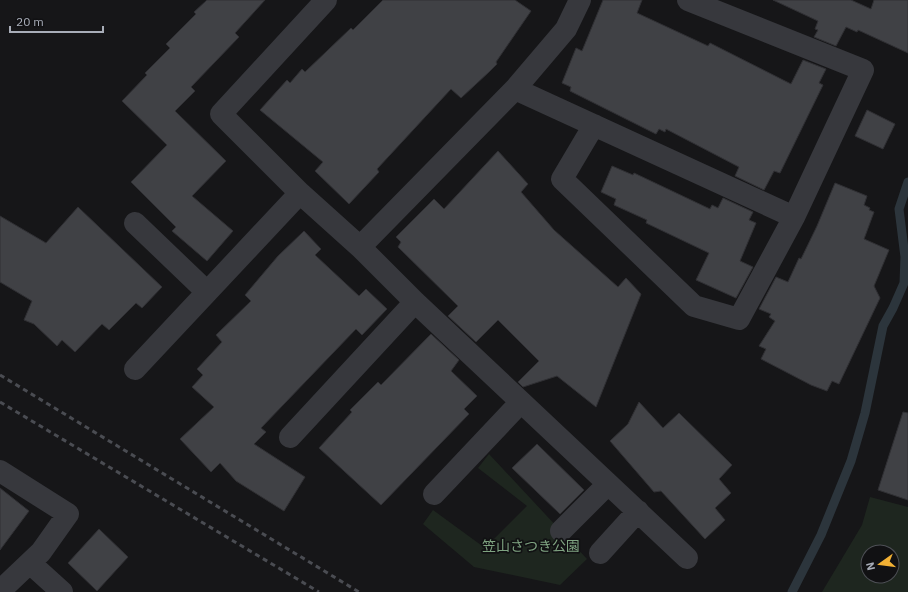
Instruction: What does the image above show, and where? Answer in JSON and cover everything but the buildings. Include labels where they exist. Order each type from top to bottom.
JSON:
[{"type":"street","points":[[326,0],[221,114],[300,193],[360,247],[415,302],[687,558]]},
{"type":"street","points":[[360,247],[515,89],[566,30],[580,0]]},
{"type":"street","points":[[594,125],[562,179],[694,306],[739,319],[794,217],[862,70],[688,0]]},
{"type":"street","points":[[515,89],[794,217]]},
{"type":"street","points":[[135,369],[300,193]]},
{"type":"street","points":[[135,223],[207,292]]},
{"type":"street","points":[[290,437],[415,302]]},
{"type":"street","points":[[434,494],[521,402]]},
{"type":"street","points":[[0,471],[68,514],[41,552],[0,591]]},
{"type":"street","points":[[561,531],[608,484]]},
{"type":"street","points":[[600,553],[638,511]]},
{"type":"street","points":[[30,563],[62,592]]},
{"type":"green space","name":"笠山さつき公園","points":[[489,454],[587,559],[560,585],[474,567],[423,524],[433,510],[485,548],[527,506],[478,468]]},
{"type":"green space","points":[[870,497],[908,507],[908,592],[822,592],[862,525]]},
{"type":"waterway","points":[[792,592],[821,535],[851,461],[865,413],[883,326],[904,283],[905,257],[899,209],[908,182]]},
{"type":"railway","points":[[0,375],[359,592]]},
{"type":"railway","points":[[0,402],[319,592]]}]
